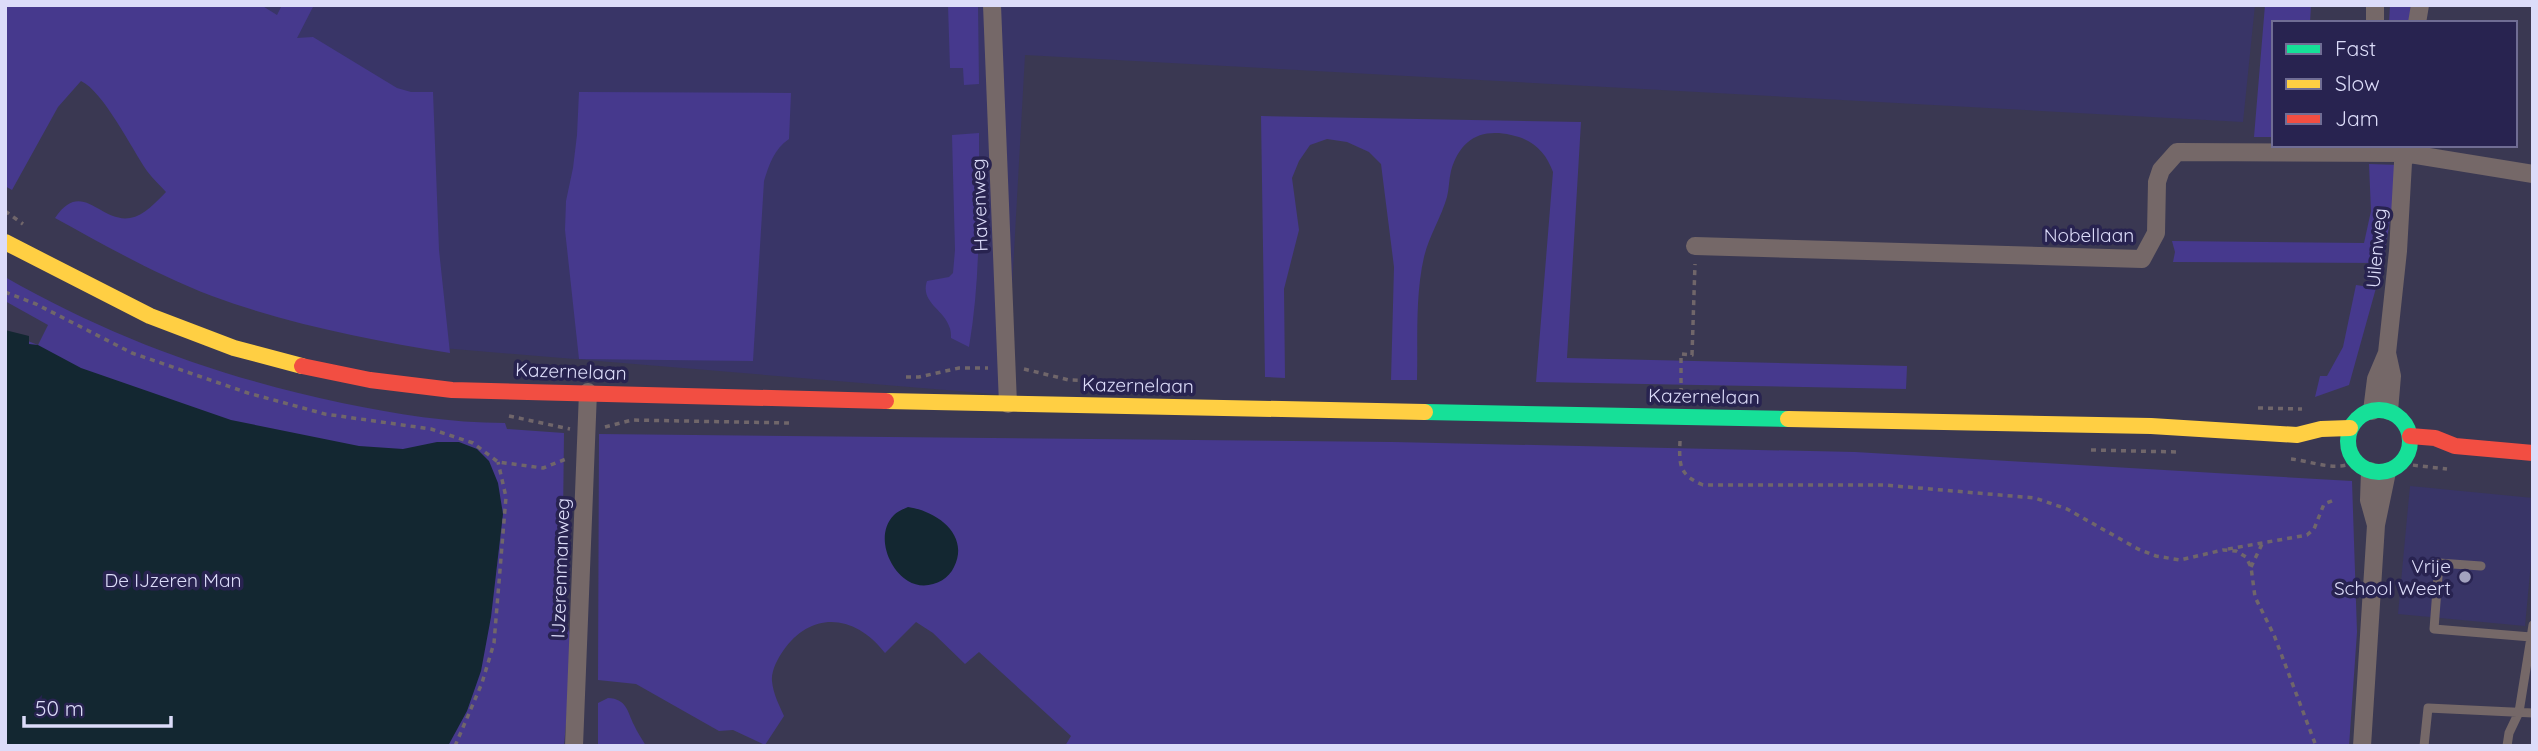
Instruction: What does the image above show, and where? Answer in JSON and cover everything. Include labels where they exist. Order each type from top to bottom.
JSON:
[{"type":"street","name":"Havenweg","points":[[992,5],[1008,404]]},
{"type":"street","points":[[2404,149],[2533,174]]},
{"type":"street","name":"Nobellaan","points":[[1695,246],[2142,258],[2155,233],[2157,182],[2161,170],[2178,152],[2404,149]]},
{"type":"street","name":"Uilenweg","points":[[2381,411],[2392,376],[2386,353],[2399,251],[2404,149]]},
{"type":"street","name":"Kazernelaan","points":[[5,242],[150,316],[234,348],[307,368],[370,380],[452,390],[1008,404],[2137,425],[2297,435],[2321,429],[2349,436]]},
{"type":"street","name":"IJzerenmanweg","points":[[575,746],[588,392]]},
{"type":"street","points":[[2362,746],[2376,525],[2369,500],[2388,459],[2405,424],[2381,411],[2357,418],[2349,436],[2388,459],[2437,452],[2455,446],[2533,453]]},
{"type":"lane","points":[[2481,566],[2439,563],[2434,629],[2531,637]]},
{"type":"lane","points":[[2507,746],[2509,733],[2519,712],[2533,625]]},
{"type":"lane","points":[[2424,746],[2428,708],[2533,713]]},
{"type":"path","points":[[5,211],[31,231]]},
{"type":"path","points":[[1681,393],[1681,354],[1692,355],[1695,246]]},
{"type":"path","points":[[5,292],[36,304],[132,354],[248,393],[325,414],[431,429],[473,443],[498,462],[543,468],[584,452]]},
{"type":"path","name":"Kazernelaan","points":[[905,377],[919,377],[959,368],[1005,368],[1026,369],[1069,380],[1111,381]]},
{"type":"path","points":[[1680,441],[1679,462],[1684,473],[1692,481],[1703,485],[1884,485],[2035,498],[2067,509],[2137,549],[2180,560],[2248,544],[2306,535],[2314,528],[2324,504],[2334,500]]},
{"type":"path","points":[[2323,465],[2347,465],[2388,459],[2427,467]]},
{"type":"path","points":[[455,746],[482,683],[494,643],[506,496],[498,462]]},
{"type":"path","points":[[2251,567],[2263,543]]},
{"type":"path","points":[[2223,550],[2236,551],[2246,557],[2251,567],[2255,597],[2274,635],[2316,746]]},
{"type":"shaded area","points":[[229,5],[2255,5],[2243,122],[1025,55],[1006,395],[430,347]]},
{"type":"shaded area","name":"Vrije School Weert","points":[[2410,486],[2533,498],[2533,541],[2525,626],[2398,614]]},
{"type":"green space","points":[[5,5],[261,5],[277,15],[282,5],[314,5],[297,38],[313,37],[397,88],[411,92],[433,92],[439,250],[450,353],[330,330],[241,306],[171,279],[55,218],[74,202],[83,202],[119,218],[135,217],[145,212],[166,192],[147,171],[108,108],[90,87],[81,81],[58,107],[12,190],[5,186]]},
{"type":"green space","points":[[948,5],[978,5],[979,84],[964,85],[963,68],[950,68]]},
{"type":"green space","points":[[2265,5],[2311,5],[2310,21],[2272,21],[2272,137],[2254,137]]},
{"type":"green space","points":[[2390,5],[2411,5],[2409,21],[2389,21]]},
{"type":"green space","points":[[579,92],[791,93],[789,139],[776,152],[764,181],[753,361],[579,359],[565,230],[566,201],[577,135]]},
{"type":"green space","points":[[1261,116],[1581,122],[1567,358],[1907,366],[1906,389],[1536,382],[1553,172],[1546,158],[1532,143],[1500,133],[1481,135],[1466,144],[1451,171],[1447,197],[1426,249],[1421,272],[1417,380],[1391,380],[1394,267],[1381,164],[1369,152],[1347,142],[1327,139],[1310,145],[1292,178],[1299,230],[1284,289],[1285,378],[1265,377]]},
{"type":"green space","points":[[979,133],[977,268],[969,347],[951,338],[946,320],[929,300],[926,288],[927,281],[949,277],[953,273],[955,250],[952,135]]},
{"type":"green space","points":[[2369,164],[2399,165],[2383,263],[2173,262],[2175,252],[2172,241],[2364,243],[2371,211]]},
{"type":"green space","name":"De IJzeren Man","points":[[5,277],[127,337],[253,381],[342,403],[403,414],[443,420],[505,423],[507,429],[564,433],[562,608],[573,644],[564,746],[5,746],[5,332],[38,345],[48,325],[5,301]]},
{"type":"green space","points":[[2356,285],[2376,288],[2349,385],[2315,397],[2320,376],[2327,376],[2343,347]]},
{"type":"green space","points":[[599,434],[1393,442],[1855,452],[2352,481],[2357,632],[2349,746],[1065,746],[1071,736],[979,652],[965,664],[933,633],[916,622],[885,653],[861,631],[834,622],[807,628],[795,637],[781,654],[774,669],[773,685],[784,716],[765,745],[733,730],[719,731],[636,684],[598,680]]},
{"type":"green space","points":[[608,698],[623,703],[646,746],[598,746],[598,703]]},
{"type":"water","name":"De IJzeren Man","points":[[5,330],[29,336],[29,344],[38,345],[81,368],[231,420],[359,446],[403,449],[437,442],[459,442],[477,449],[489,461],[498,483],[503,514],[491,617],[481,671],[467,711],[448,746],[5,746]]},
{"type":"water","points":[[908,507],[940,519],[948,526],[958,545],[958,555],[951,573],[934,584],[921,585],[908,581],[895,568],[886,551],[885,532],[888,523],[895,514]]},
{"type":"traffic: fast","points":[[2373,410],[2385,410],[2401,419],[2408,429],[2410,441],[2408,453],[2401,463],[2385,472],[2373,472],[2362,467],[2353,458],[2348,447],[2348,435],[2353,424],[2362,415],[2373,410]]},
{"type":"traffic: fast","points":[[1425,412],[1788,419]]},
{"type":"traffic: slow","points":[[5,242],[150,316],[234,348],[302,366]]},
{"type":"traffic: slow","points":[[886,401],[1425,412]]},
{"type":"traffic: slow","points":[[1788,419],[2151,426],[2297,435],[2321,429],[2350,428]]},
{"type":"traffic: jam","points":[[302,366],[370,380],[452,390],[886,401]]},
{"type":"traffic: jam","points":[[2410,436],[2435,438],[2455,446],[2533,453]]},
{"type":"place","name":"Vrije School Weert","points":[[2465,577]]}]
